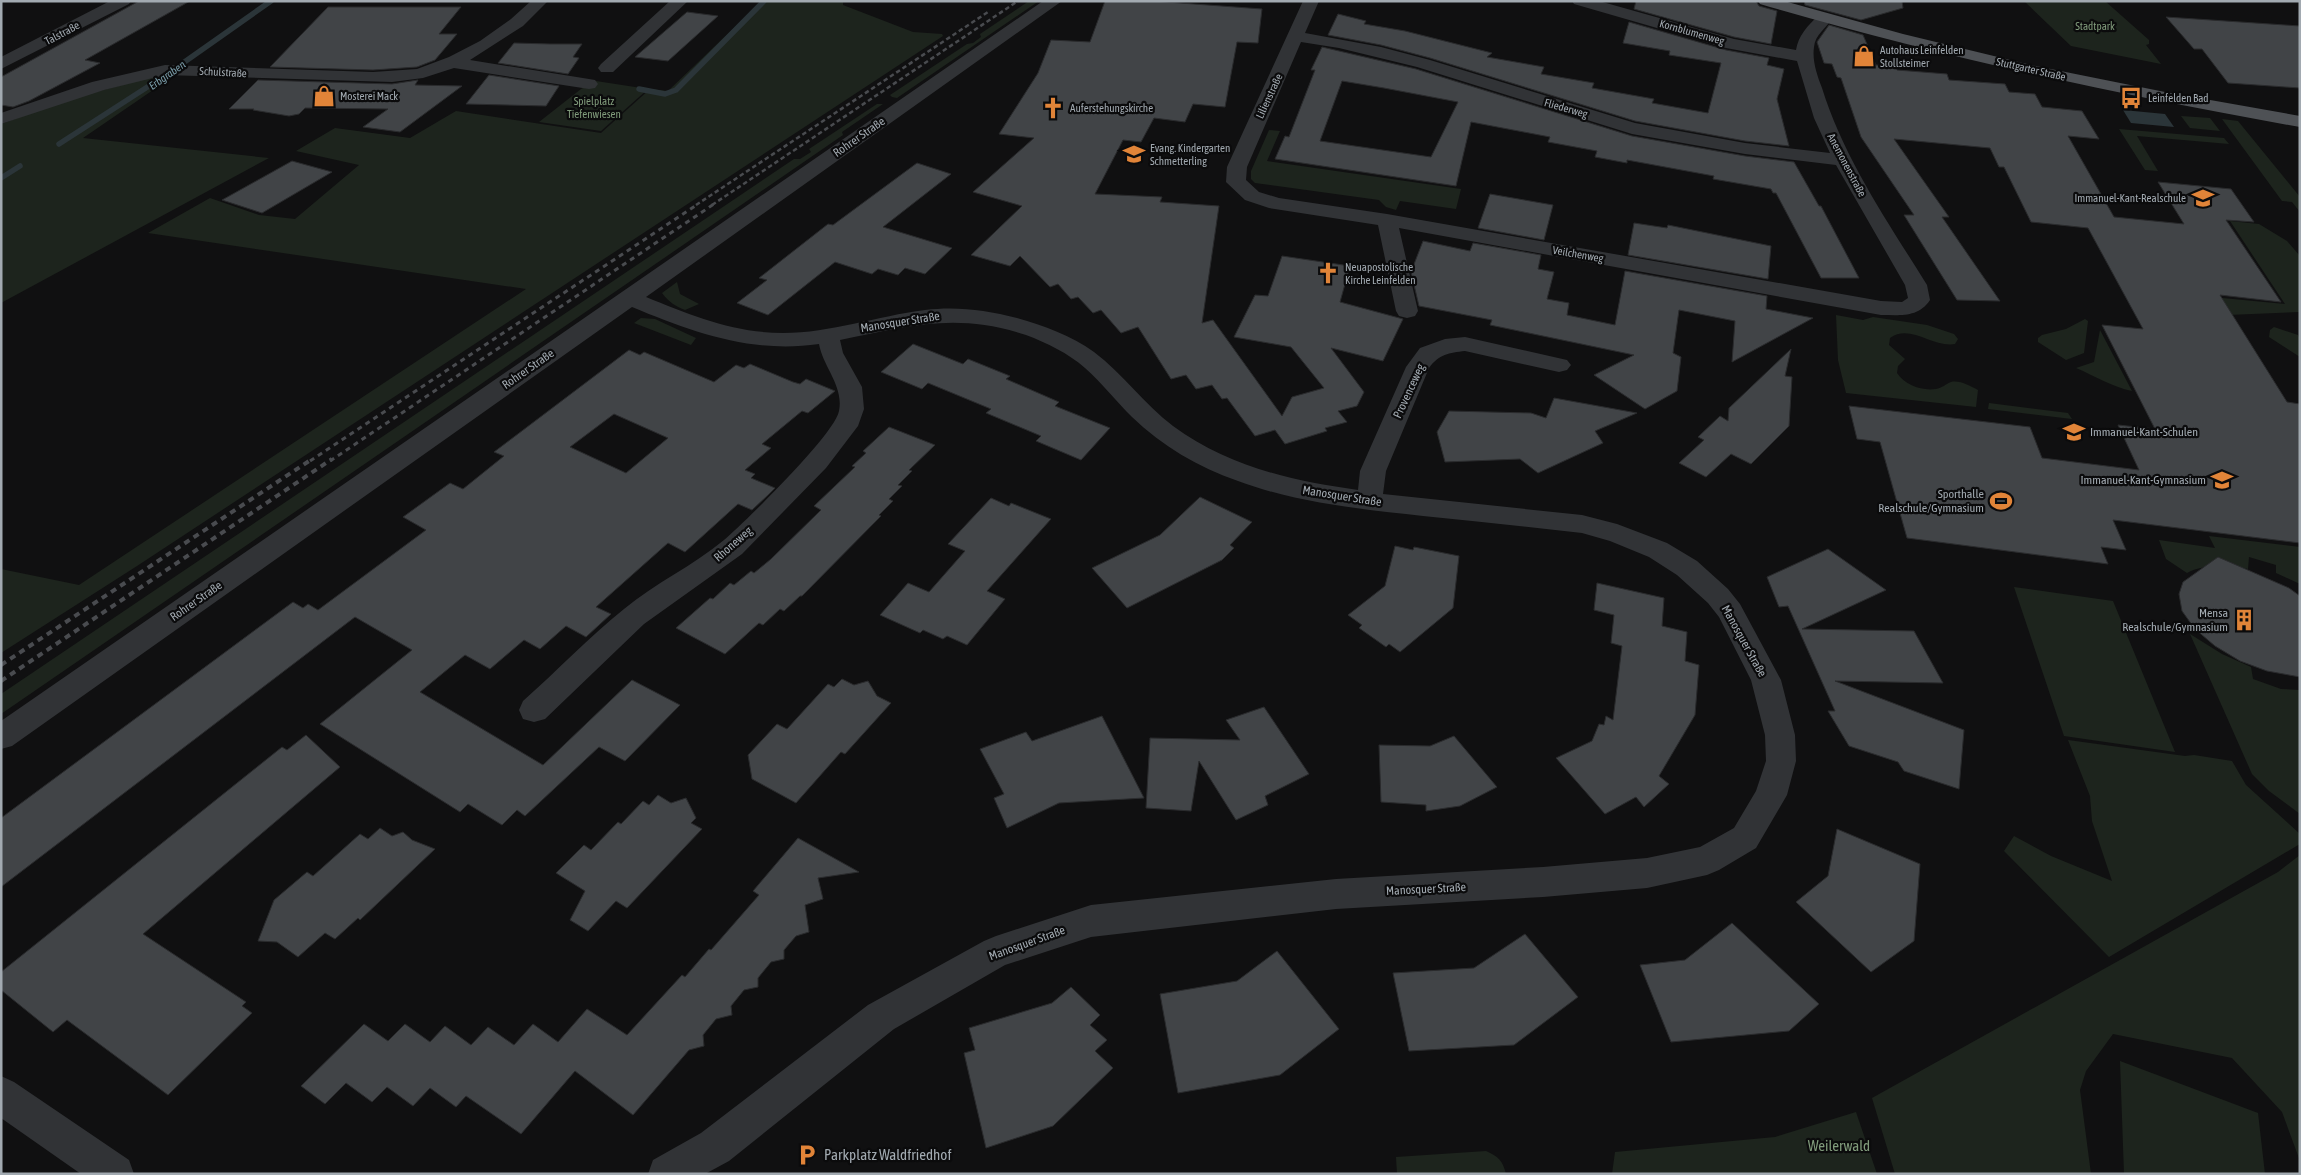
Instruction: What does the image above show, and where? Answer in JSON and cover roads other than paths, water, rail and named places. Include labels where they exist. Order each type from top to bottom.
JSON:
[{"type":"main road","name":"Stuttgarter Straße","points":[[1766,1],[1876,33],[2097,84],[2300,122]]},
{"type":"street","name":"Talstraße","points":[[1,64],[123,1]]},
{"type":"street","name":"Schulstraße","points":[[1,119],[98,86],[165,70],[386,77],[424,73],[450,62],[512,26],[540,1]]},
{"type":"street","points":[[607,68],[680,1]]},
{"type":"street","name":"Rohrer Straße","points":[[1,737],[1054,1]]},
{"type":"street","name":"Lilienstraße","points":[[1244,190],[1236,182],[1237,167],[1311,1]]},
{"type":"street","name":"Kornblumenweg","points":[[1580,1],[1732,44],[1805,57]]},
{"type":"street","name":"Anemonenstraße","points":[[1824,19],[1809,35],[1805,46],[1808,74],[1823,118],[1841,160],[1916,285],[1919,300],[1914,305]]},
{"type":"street","name":"Fliederweg","points":[[1295,36],[1380,51],[1426,63],[1544,102],[1633,128],[1742,149],[1841,160]]},
{"type":"street","points":[[450,62],[589,84]]},
{"type":"street","name":"Veilchenweg","points":[[1244,190],[1252,196],[1276,204],[1387,220],[1881,308],[1896,310],[1914,305]]},
{"type":"street","points":[[1387,220],[1407,311]]},
{"type":"street","name":"Manosquer Straße","points":[[628,298],[701,327],[738,337],[771,340],[828,335],[887,322],[947,315],[996,320],[1053,337],[1090,361],[1139,410],[1172,437],[1195,452],[1250,476],[1282,487],[1327,496],[1582,524],[1617,533],[1658,550],[1687,568],[1712,590],[1730,611],[1766,680],[1780,735],[1780,761],[1771,795],[1745,838],[1706,860],[1647,873],[1543,882],[1336,894],[1091,921],[996,952],[905,1002],[881,1017],[715,1147],[667,1174]]},
{"type":"street","name":"Rhoneweg","points":[[534,710],[634,616],[733,547],[772,509],[828,448],[849,420],[852,409],[850,387],[832,354],[828,335]]},
{"type":"street","name":"Provenceweg","points":[[1369,501],[1373,471],[1418,367],[1428,353],[1445,346],[1464,344],[1559,365]]},
{"type":"street","points":[[1,1095],[115,1174]]},
{"type":"waterway","name":"Erbgraben","points":[[59,144],[166,75],[271,1]]},
{"type":"waterway","points":[[639,89],[665,94],[676,90],[764,1]]},
{"type":"waterway","name":"Erbgraben","points":[[1,178],[20,166]]},
{"type":"railway","points":[[712,205],[1018,1]]},
{"type":"railway","points":[[696,205],[988,12]]},
{"type":"railway","points":[[310,461],[698,204]]},
{"type":"railway","points":[[330,461],[714,204]]},
{"type":"railway","points":[[1,665],[312,459]]},
{"type":"railway","points":[[1,681],[332,459]]},
{"type":"place","name":"Autohaus Leinfelden Stollsteimer","points":[[1864,56]]},
{"type":"place","name":"Mosterei Mack","points":[[324,96]]},
{"type":"place","name":"Leinfelden Bad","points":[[2131,98]]},
{"type":"place","name":"Auferstehungskirche","points":[[1053,108]]},
{"type":"place","name":"Evang. Kindergarten Schmetterling","points":[[1134,154]]},
{"type":"place","name":"Immanuel-Kant-Realschule","points":[[2203,198]]},
{"type":"place","name":"Neuapostolische Kirche Leinfelden","points":[[1328,273]]},
{"type":"place","name":"Immanuel-Kant-Schulen","points":[[2074,432]]},
{"type":"place","name":"Immanuel-Kant-Gymnasium","points":[[2222,480]]},
{"type":"place","name":"Sporthalle Realschule/Gymnasium","points":[[2001,501]]},
{"type":"place","name":"Mensa Realschule/Gymnasium","points":[[2244,620]]},
{"type":"place","name":"Parkplatz Waldfriedhof","points":[[807,1155]]},
{"type":"park label","name":"Stadtpark","points":[[2095,26]]},
{"type":"park label","name":"Spielplatz Tiefenwiesen","points":[[594,107]]},
{"type":"park label","name":"Weilerwald","points":[[1839,1146]]}]
